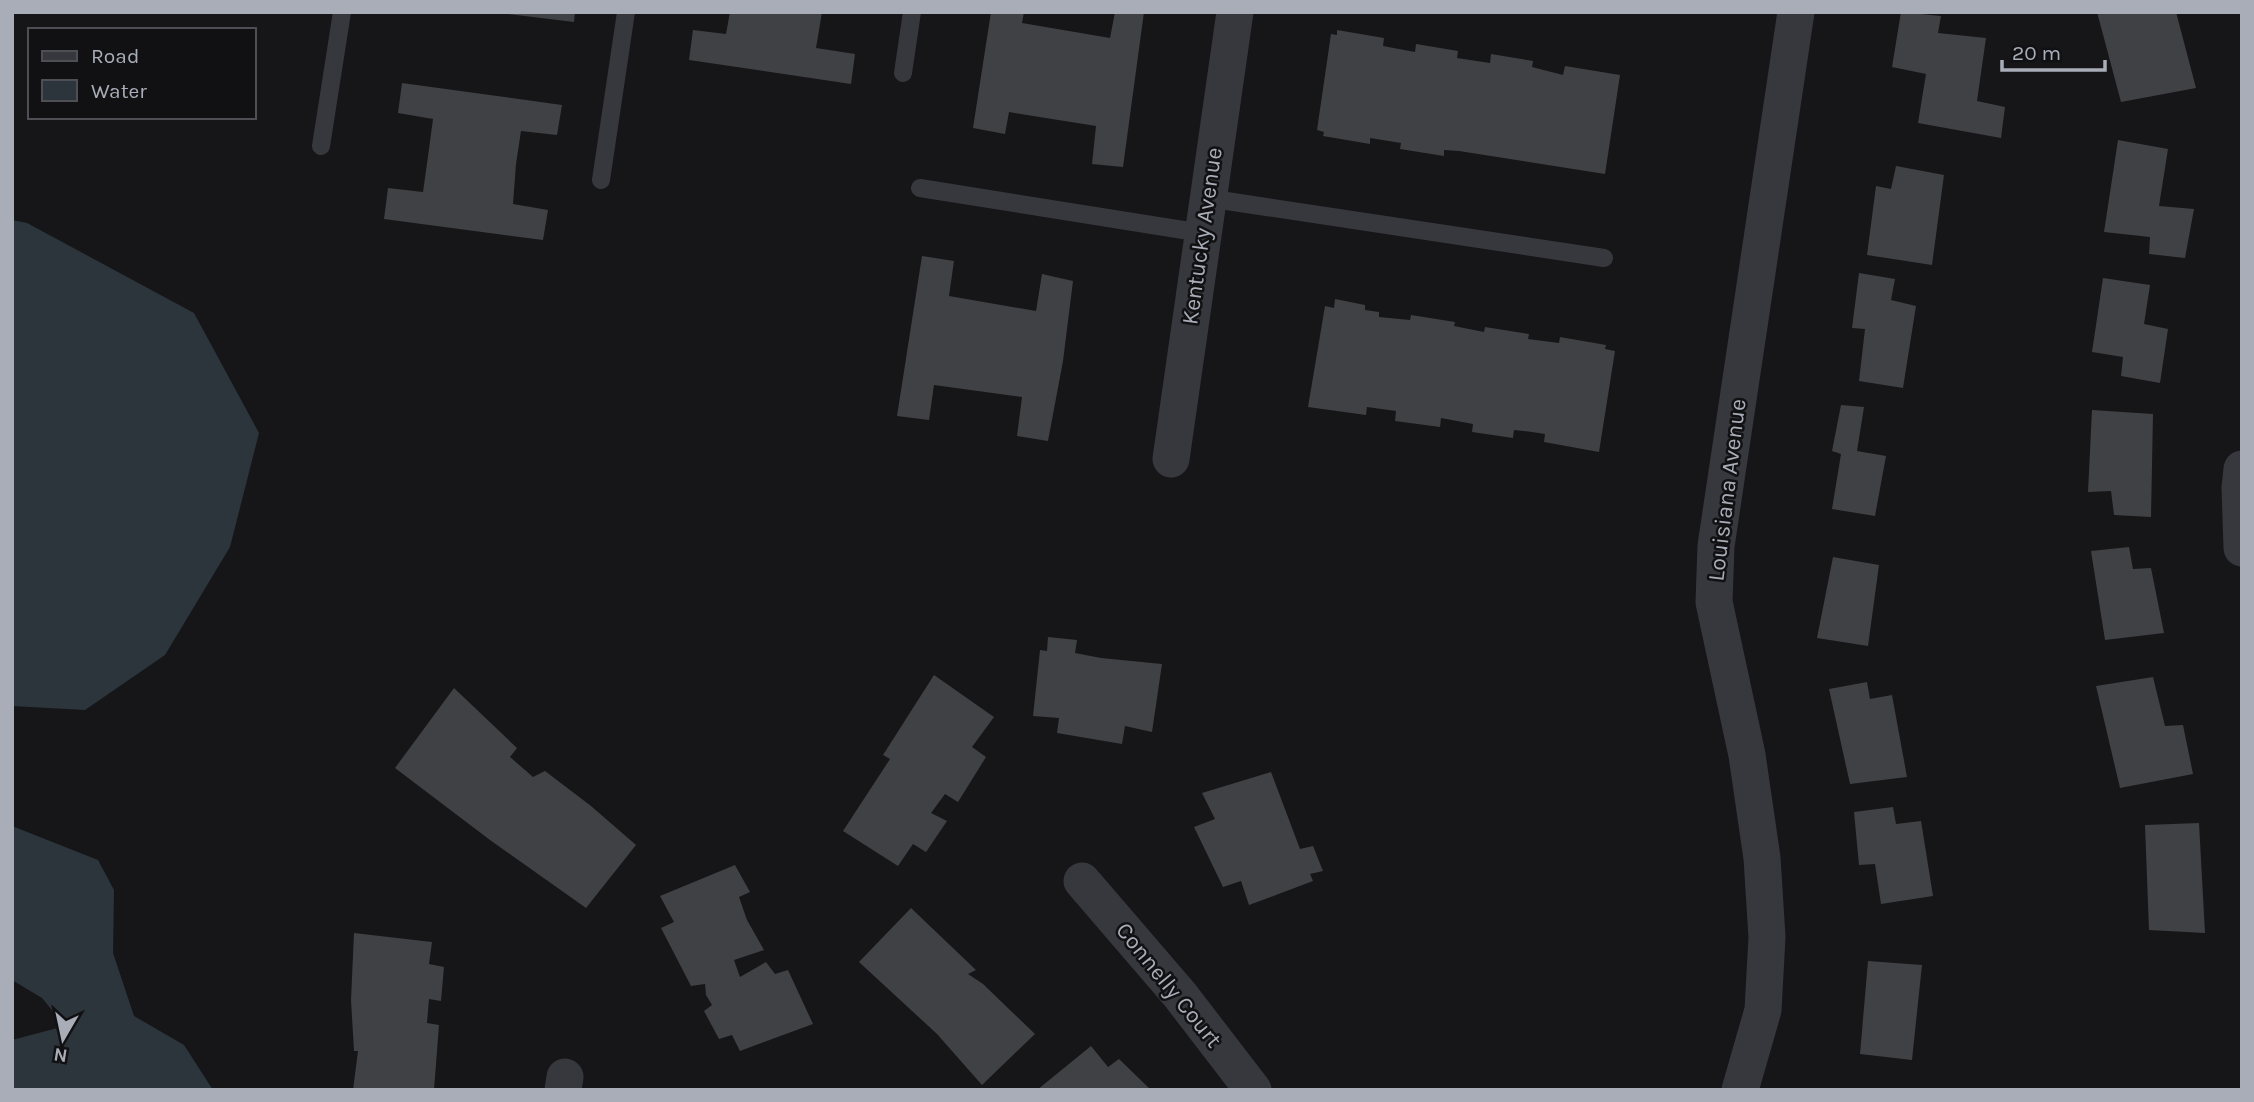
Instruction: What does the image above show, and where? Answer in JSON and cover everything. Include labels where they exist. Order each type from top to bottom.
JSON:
[{"type":"street","name":"Kentucky Avenue","points":[[1171,459],[1235,12]]},
{"type":"street","name":"Louisiana Avenue","points":[[1740,1090],[1763,1010],[1767,937],[1762,858],[1747,755],[1714,602],[1716,546],[1796,12]]},
{"type":"street","points":[[2242,469],[2242,548]]},
{"type":"street","name":"Connelly Court","points":[[1082,881],[1180,995],[1253,1090]]},
{"type":"lane","points":[[321,146],[342,12]]},
{"type":"lane","points":[[601,180],[626,12]]},
{"type":"lane","points":[[903,73],[912,12]]},
{"type":"lane","points":[[920,188],[1604,258]]},
{"type":"water","points":[[12,220],[27,223],[194,313],[259,433],[230,547],[165,655],[85,710],[12,706]]},
{"type":"water","points":[[12,826],[98,860],[114,890],[113,953],[134,1016],[184,1045],[213,1090],[12,1090],[12,1040],[65,1026],[42,998],[12,980]]},
{"type":"building","points":[[507,12],[575,12],[574,22]]},
{"type":"building","points":[[730,12],[822,12],[816,48],[855,54],[851,84],[689,60],[693,30],[726,34]]},
{"type":"building","points":[[991,12],[1024,12],[1022,23],[1110,38],[1115,12],[1144,12],[1123,167],[1092,164],[1096,126],[1009,112],[1005,134],[973,128]]},
{"type":"building","points":[[1901,12],[1941,16],[1938,33],[1986,38],[1977,101],[2005,107],[2001,138],[1918,123],[1926,74],[1892,67]]},
{"type":"building","points":[[2097,12],[2176,12],[2196,88],[2121,102]]},
{"type":"building","points":[[1337,30],[1384,38],[1383,46],[1415,52],[1416,44],[1458,51],[1457,58],[1490,63],[1491,54],[1533,61],[1532,67],[1563,75],[1565,66],[1620,75],[1605,174],[1459,151],[1444,150],[1444,156],[1400,149],[1401,143],[1370,138],[1370,144],[1323,136],[1324,132],[1317,130],[1331,34],[1337,35]]},
{"type":"building","points":[[402,83],[562,105],[557,135],[521,131],[516,164],[513,204],[548,210],[543,240],[384,219],[388,188],[423,192],[433,119],[398,113]]},
{"type":"building","points":[[2118,140],[2168,149],[2159,206],[2194,209],[2185,258],[2149,254],[2150,237],[2104,232]]},
{"type":"building","points":[[1896,166],[1944,175],[1932,265],[1867,255],[1876,186],[1891,189]]},
{"type":"building","points":[[922,256],[954,261],[949,296],[1036,311],[1042,274],[1073,281],[1063,361],[1048,441],[1017,436],[1022,397],[934,385],[929,420],[897,416]]},
{"type":"building","points":[[1859,273],[1895,279],[1891,300],[1916,306],[1903,388],[1859,381],[1865,329],[1852,328]]},
{"type":"building","points":[[2103,278],[2150,285],[2144,324],[2168,329],[2160,383],[2121,376],[2123,357],[2092,352]]},
{"type":"building","points":[[1335,299],[1365,305],[1365,310],[1379,312],[1379,317],[1410,320],[1411,315],[1455,322],[1454,326],[1484,332],[1485,327],[1529,334],[1528,339],[1559,343],[1560,337],[1606,345],[1605,349],[1615,351],[1599,452],[1544,442],[1545,434],[1514,430],[1513,438],[1472,432],[1473,424],[1441,418],[1440,427],[1395,421],[1396,411],[1367,407],[1366,415],[1308,407],[1325,306],[1334,308]]},
{"type":"building","points":[[1841,405],[1864,407],[1857,451],[1886,456],[1875,516],[1832,509],[1841,454],[1832,451]]},
{"type":"building","points":[[2092,410],[2153,414],[2151,517],[2114,515],[2111,491],[2088,492]]},
{"type":"building","points":[[2129,547],[2133,569],[2151,568],[2164,633],[2105,640],[2091,551]]},
{"type":"building","points":[[1833,557],[1879,565],[1868,646],[1817,638]]},
{"type":"building","points":[[1048,637],[1077,640],[1075,653],[1162,664],[1152,732],[1125,726],[1122,744],[1057,733],[1059,718],[1033,716],[1040,650],[1047,651]]},
{"type":"building","points":[[934,675],[994,717],[972,747],[986,757],[958,802],[945,794],[931,813],[947,821],[926,852],[913,844],[898,866],[843,831],[890,759],[883,755]]},
{"type":"building","points":[[2153,677],[2165,726],[2183,725],[2193,774],[2120,788],[2096,686]]},
{"type":"building","points":[[1867,682],[1870,699],[1892,695],[1907,777],[1850,784],[1829,689]]},
{"type":"building","points":[[454,688],[517,748],[510,757],[533,777],[545,771],[636,845],[586,908],[395,768]]},
{"type":"building","points":[[1271,772],[1300,849],[1313,846],[1323,871],[1310,874],[1313,881],[1249,905],[1241,881],[1223,887],[1194,827],[1215,819],[1202,793]]},
{"type":"building","points":[[1893,807],[1896,824],[1921,821],[1933,896],[1881,904],[1875,864],[1859,865],[1854,812]]},
{"type":"building","points":[[2199,823],[2205,933],[2149,930],[2145,825]]},
{"type":"building","points":[[735,865],[750,892],[739,897],[747,920],[764,950],[734,960],[740,977],[766,962],[775,974],[788,970],[813,1024],[740,1051],[732,1035],[719,1039],[704,1011],[712,1005],[706,995],[705,984],[691,986],[661,928],[674,922],[660,896]]},
{"type":"building","points":[[911,908],[976,970],[968,974],[983,984],[1035,1034],[982,1085],[937,1034],[859,962]]},
{"type":"building","points":[[354,933],[432,942],[429,964],[444,967],[441,1001],[429,999],[427,1023],[439,1025],[434,1090],[353,1090],[358,1051],[354,1051],[351,1000]]},
{"type":"building","points":[[1868,961],[1922,965],[1912,1060],[1860,1054]]},
{"type":"building","points":[[1091,1046],[1108,1067],[1119,1059],[1151,1090],[1037,1090]]}]
